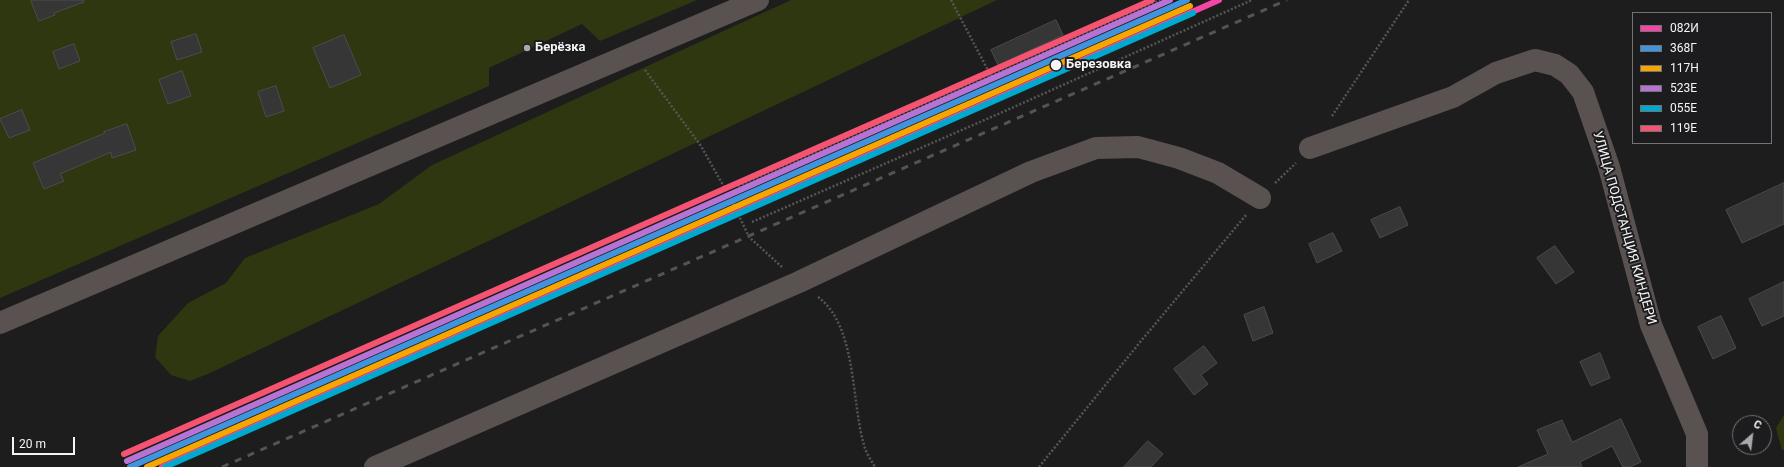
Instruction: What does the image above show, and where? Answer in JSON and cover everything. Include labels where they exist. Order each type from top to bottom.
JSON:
[{"type":"street","points":[[0,324],[758,0]]},
{"type":"street","name":"УЛИЦА ПОДСТАНЦИЯ КИНДЕРИ","points":[[1310,148],[1453,97],[1496,74],[1534,60],[1555,66],[1569,74],[1583,92],[1604,152],[1651,325],[1697,434],[1697,467]]},
{"type":"street","points":[[375,467],[799,282],[1031,172],[1096,148],[1138,147],[1179,158],[1218,173],[1260,198]]},
{"type":"path","points":[[951,0],[991,76]]},
{"type":"path","points":[[738,186],[991,76],[1160,0]]},
{"type":"path","points":[[752,222],[1006,111],[1252,0]]},
{"type":"path","points":[[1039,467],[1141,340],[1260,198],[1310,148],[1408,0]]},
{"type":"path","points":[[633,54],[701,146],[732,202],[749,237],[799,282],[827,304],[845,337],[864,446],[875,467]]},
{"type":"green space","points":[[0,0],[697,0],[600,41],[582,24],[489,68],[489,86],[0,298]]},
{"type":"green space","points":[[791,0],[997,0],[210,373],[190,381],[171,375],[155,357],[158,336],[188,303],[226,283],[245,258],[379,204],[432,165]]},
{"type":"green space","points":[[1784,415],[1784,450],[1782,450],[1776,428]]},
{"type":"building","points":[[31,0],[84,0],[84,2],[54,13],[55,15],[39,21]]},
{"type":"building","points":[[1056,20],[1063,35],[998,65],[991,50]]},
{"type":"building","points":[[196,34],[202,52],[177,60],[171,42]]},
{"type":"building","points":[[344,35],[361,75],[330,88],[313,48]]},
{"type":"building","points":[[74,44],[80,61],[59,69],[53,52]]},
{"type":"building","points":[[182,71],[191,96],[168,104],[159,80]]},
{"type":"building","points":[[276,86],[284,111],[266,117],[258,92]]},
{"type":"building","points":[[22,110],[30,130],[9,138],[0,119]]},
{"type":"building","points":[[127,124],[136,150],[112,158],[111,152],[60,174],[64,181],[44,189],[33,163],[105,133],[104,132]]},
{"type":"building","points":[[1784,183],[1784,224],[1742,243],[1726,210]]},
{"type":"building","points":[[1400,207],[1408,225],[1380,238],[1371,220]]},
{"type":"building","points":[[1333,233],[1342,251],[1317,263],[1309,244]]},
{"type":"building","points":[[1555,246],[1574,272],[1556,284],[1537,258]]},
{"type":"building","points":[[1784,282],[1784,316],[1762,326],[1749,299]]},
{"type":"building","points":[[1264,307],[1273,333],[1253,341],[1244,315]]},
{"type":"building","points":[[1721,316],[1736,348],[1713,359],[1698,327]]},
{"type":"building","points":[[1204,346],[1217,363],[1201,375],[1208,384],[1194,395],[1174,369]]},
{"type":"building","points":[[1600,353],[1610,378],[1591,386],[1580,362]]},
{"type":"building","points":[[1621,419],[1641,462],[1630,467],[1623,467],[1612,446],[1580,462],[1582,467],[1518,467],[1548,454],[1537,430],[1562,420],[1572,442]]},
{"type":"building","points":[[1148,441],[1163,454],[1151,467],[1124,467]]},
{"type":"railway","points":[[222,467],[1287,0]]},
{"type":"transit line","name":"119Е","points":[[124,454],[1152,0]]},
{"type":"transit line","name":"523Е","points":[[127,461],[1170,0]]},
{"type":"transit line","name":"368Г","points":[[130,467],[1187,0]]},
{"type":"transit line","name":"082И","points":[[162,467],[1219,0]]},
{"type":"transit line","name":"117Н","points":[[147,467],[1190,6]]},
{"type":"transit line","name":"055Е","points":[[165,467],[1193,13]]},
{"type":"place","name":"Берёзка","points":[[527,48]]},
{"type":"place","name":"Березовка","points":[[1056,65]]}]
